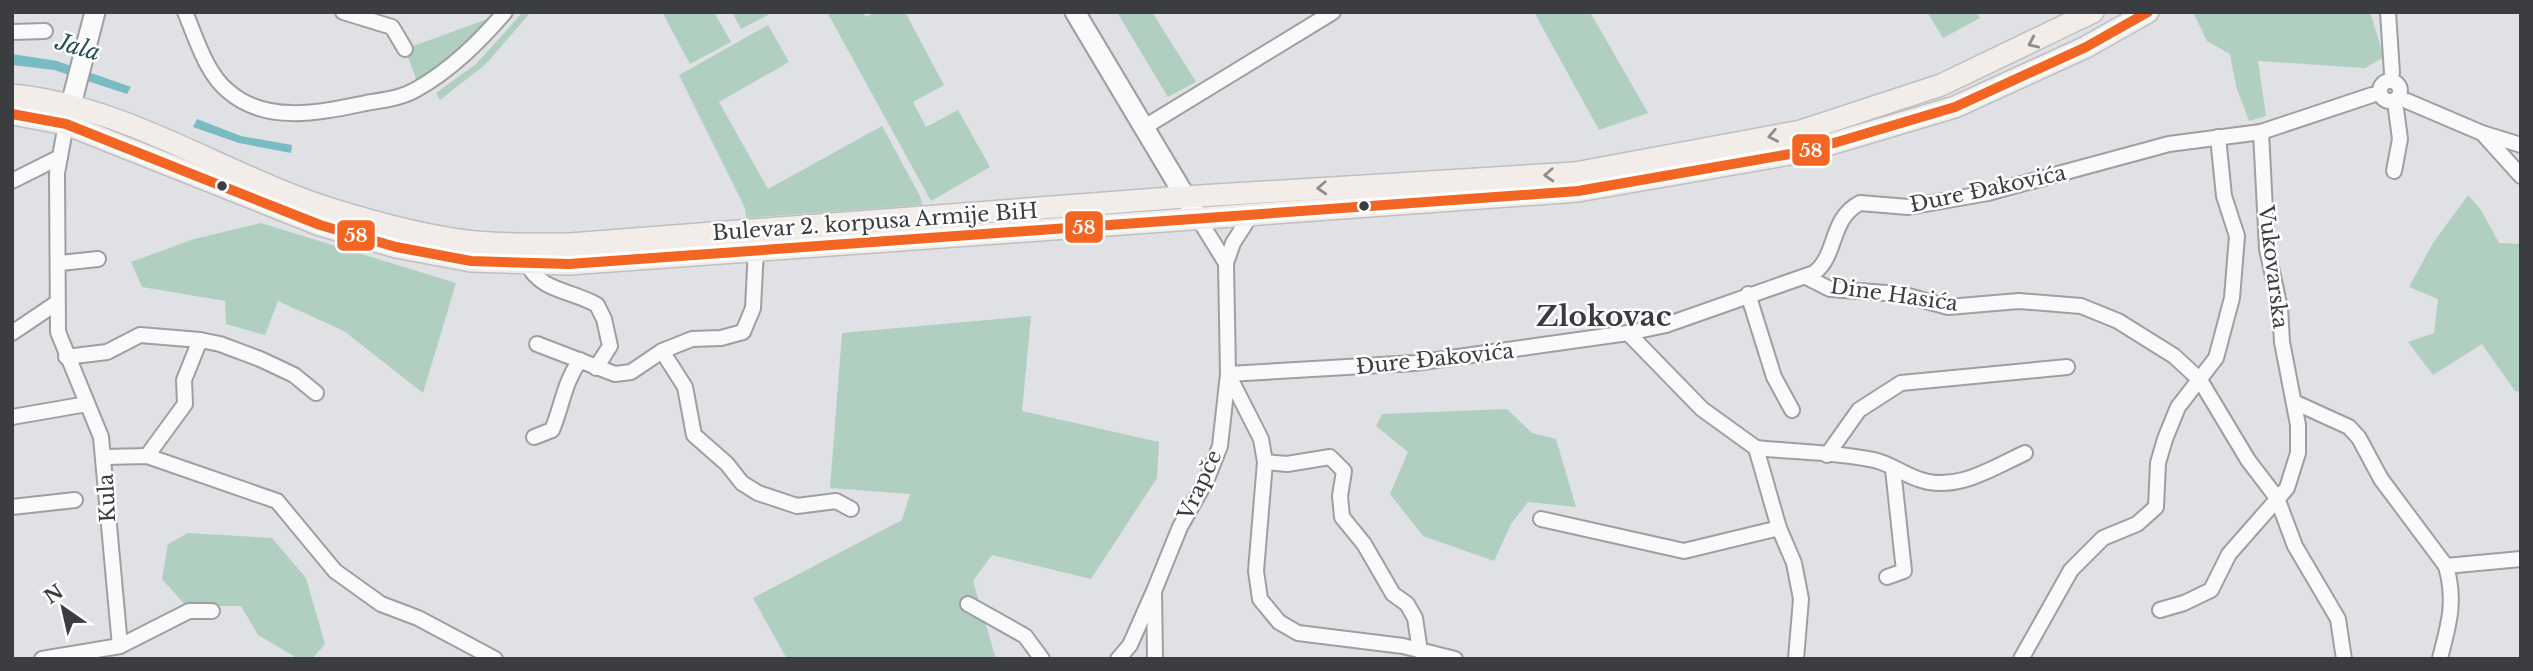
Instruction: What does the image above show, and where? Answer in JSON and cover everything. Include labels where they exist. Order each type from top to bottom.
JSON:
[{"type":"main road","name":"Bulevar 2. korpusa Armije BiH","points":[[64,118],[111,118],[329,208],[398,227],[474,242],[570,244],[1184,197],[1575,173],[1801,131],[1941,85],[2093,12]]},
{"type":"main road","name":"Bulevar 2. korpusa Armije BiH","points":[[64,118],[320,225],[397,247],[471,261],[569,264],[1578,191],[1807,151],[1955,107],[2086,47],[2148,12]]},
{"type":"main road","points":[[12,95],[64,118]]},
{"type":"main road","points":[[12,114],[64,118]]},
{"type":"street","points":[[64,118],[80,52],[86,12]]},
{"type":"street","points":[[80,52],[95,12]]},
{"type":"street","points":[[185,12],[209,66],[228,92],[260,108],[312,114],[399,97],[416,90],[468,53],[506,12]]},
{"type":"street","points":[[343,12],[369,17],[392,27],[405,49]]},
{"type":"street","points":[[1075,12],[1226,263]]},
{"type":"street","points":[[1143,128],[1333,12]]},
{"type":"street","points":[[2388,12],[2391,93],[2400,139],[2394,171]]},
{"type":"street","points":[[12,32],[45,31]]},
{"type":"street","points":[[2391,93],[2482,134],[2521,145]]},
{"type":"street","name":"Đure Đakovića","points":[[1228,374],[1415,363],[1628,333],[1666,325],[1748,294],[1806,277],[1822,267],[1829,255],[1841,218],[1860,203],[1908,207],[1987,193],[2169,144],[2261,132],[2391,93]]},
{"type":"street","name":"Kula","points":[[64,118],[60,158],[60,263],[55,304],[58,332],[66,357],[101,437],[105,457],[104,490],[120,646]]},
{"type":"street","name":"Vukovarska","points":[[2160,610],[2184,603],[2211,590],[2229,554],[2269,512],[2287,488],[2298,453],[2294,402],[2280,308],[2267,249],[2261,132]]},
{"type":"street","points":[[2482,134],[2521,176]]},
{"type":"street","name":"Vukovarska","points":[[2200,380],[2216,358],[2225,330],[2237,252],[2237,236],[2224,196],[2218,137]]},
{"type":"street","points":[[12,181],[60,158]]},
{"type":"street","points":[[1149,200],[1159,186],[1164,163]]},
{"type":"street","points":[[1226,263],[1233,243],[1251,215]]},
{"type":"street","name":"Bulevar 2. korpusa Armije BiH","points":[[537,344],[615,374],[631,372],[662,352],[692,339],[721,338],[743,332],[753,308],[756,249]]},
{"type":"street","points":[[60,263],[98,259]]},
{"type":"street","points":[[527,263],[532,275],[552,288],[597,305],[604,319],[610,346],[596,368]]},
{"type":"street","name":"Vrapče","points":[[1118,659],[1130,645],[1180,527],[1207,479],[1220,446],[1228,374],[1226,263]]},
{"type":"street","name":"Dine Hasića","points":[[1806,277],[1830,289],[1901,294],[1948,307],[2019,302],[2081,306],[2118,321],[2188,366],[2200,380]]},
{"type":"street","points":[[1748,294],[1774,377],[1791,410]]},
{"type":"street","points":[[12,333],[55,304]]},
{"type":"street","points":[[1628,333],[1702,409],[1756,448],[1878,460],[1893,470],[1923,481],[1956,483],[2025,453]]},
{"type":"street","points":[[66,357],[107,352],[140,335],[200,340],[220,344],[260,359],[294,375],[316,393]]},
{"type":"street","points":[[147,456],[185,404],[184,380],[200,340]]},
{"type":"street","points":[[662,352],[685,387],[694,435],[727,464],[742,483],[758,493],[797,506],[836,501],[851,509]]},
{"type":"street","points":[[534,437],[552,430],[559,411],[560,397],[580,360]]},
{"type":"street","points":[[1827,456],[1859,410],[1901,383],[2067,367]]},
{"type":"street","points":[[1228,374],[1261,439],[1265,462],[1256,571],[1261,599],[1267,607],[1279,622],[1298,633],[1420,651],[1455,659]]},
{"type":"street","points":[[2021,659],[2071,570],[2103,538],[2137,524],[2156,508],[2158,463],[2165,439],[2178,407],[2200,380],[2248,460],[2277,498],[2295,546],[2338,619],[2344,659]]},
{"type":"street","points":[[2294,402],[2349,427],[2381,479],[2446,566],[2453,589],[2451,616],[2440,658],[2435,659]]},
{"type":"street","points":[[12,417],[87,404]]},
{"type":"street","points":[[1756,448],[1779,528],[1794,563],[1801,599],[1796,659]]},
{"type":"street","points":[[105,457],[147,456],[277,501],[321,557],[353,584],[381,604],[418,618],[495,659]]},
{"type":"street","points":[[1265,462],[1287,464],[1330,457],[1340,464],[1344,471],[1340,496],[1342,517],[1364,544],[1393,594],[1407,604],[1415,618],[1420,651]]},
{"type":"street","points":[[1887,577],[1904,570],[1893,470]]},
{"type":"street","points":[[12,507],[75,500]]},
{"type":"street","points":[[1541,519],[1684,551],[1779,528]]},
{"type":"street","points":[[2446,566],[2521,559]]},
{"type":"street","name":"Vrapče","points":[[1154,591],[1155,659]]},
{"type":"street","points":[[968,604],[1025,636],[1042,659]]},
{"type":"street","points":[[42,659],[120,646],[189,611],[212,611]]},
{"type":"green space","points":[[523,12],[531,12],[486,64],[440,100],[436,93],[476,64]]},
{"type":"green space","points":[[662,12],[714,12],[731,42],[690,64]]},
{"type":"green space","points":[[732,12],[767,12],[768,15],[741,29]]},
{"type":"green space","points":[[827,12],[863,12],[866,17],[876,12],[905,12],[944,85],[913,102],[926,127],[958,110],[990,167],[931,201]]},
{"type":"green space","points":[[1117,12],[1152,12],[1196,82],[1168,97]]},
{"type":"green space","points":[[1534,12],[1590,12],[1648,113],[1599,130]]},
{"type":"green space","points":[[1927,12],[1976,12],[1980,18],[1943,38]]},
{"type":"green space","points":[[2193,12],[2370,12],[2384,57],[2365,68],[2258,61],[2266,116],[2249,121],[2236,86],[2230,54],[2207,41]]},
{"type":"green space","points":[[493,17],[458,51],[417,81],[405,49]]},
{"type":"green space","points":[[768,25],[789,62],[719,102],[768,189],[882,126],[920,196],[922,205],[746,218],[745,208],[679,75]]},
{"type":"green space","points":[[2468,195],[2481,210],[2499,243],[2521,244],[2521,392],[2515,391],[2482,344],[2433,375],[2408,342],[2434,333],[2438,299],[2409,287],[2433,243]]},
{"type":"green space","points":[[261,223],[456,283],[423,393],[344,331],[278,301],[265,335],[226,324],[225,301],[142,287],[131,262],[194,239]]},
{"type":"green space","points":[[1031,316],[1022,411],[1159,442],[1157,478],[1091,579],[992,555],[973,581],[996,659],[787,659],[753,598],[902,520],[910,494],[830,488],[842,333]]},
{"type":"green space","points":[[1507,409],[1532,433],[1556,439],[1576,507],[1528,502],[1511,524],[1494,561],[1423,536],[1390,494],[1408,452],[1376,426],[1382,414]]},
{"type":"green space","points":[[188,533],[272,538],[306,578],[325,644],[312,659],[299,659],[258,635],[241,606],[186,606],[162,579],[168,544]]},
{"type":"water","points":[[12,54],[57,61],[131,87],[127,94],[54,70],[12,65]]},
{"type":"water","points":[[197,119],[241,136],[292,145],[291,153],[239,143],[193,127]]},
{"type":"transit line","name":"58","points":[[12,114],[66,124],[320,225],[396,247],[471,261],[569,264],[1578,191],[1807,151],[1955,107],[2086,47],[2148,12]]},
{"type":"district","name":"Zlokovac","points":[[1604,316]]},
{"type":"water label","name":"Jala","points":[[78,47]]}]
